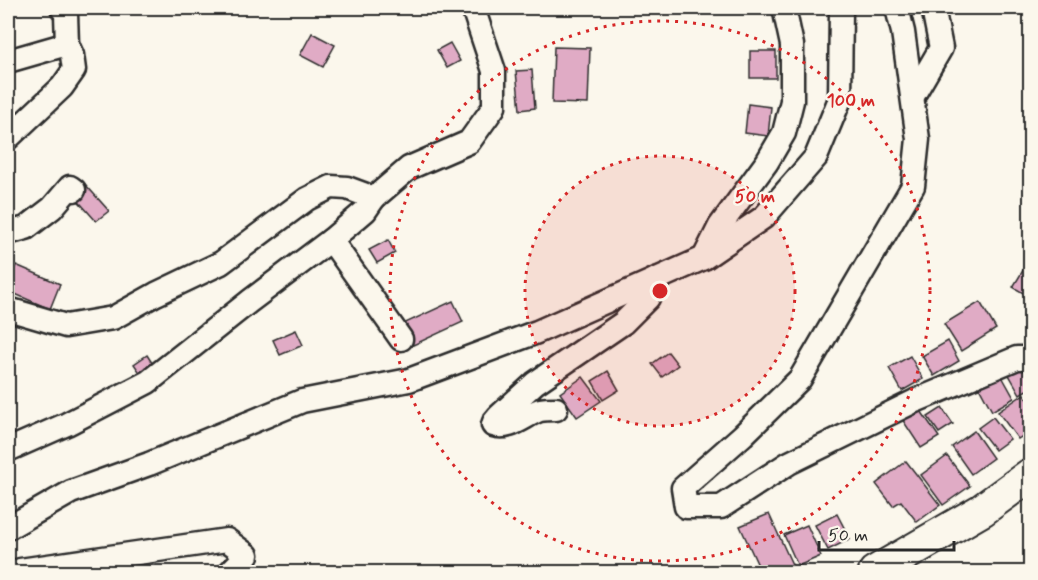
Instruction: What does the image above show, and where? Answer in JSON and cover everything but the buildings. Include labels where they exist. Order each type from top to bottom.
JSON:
[{"type":"highway","points":[[874,573],[982,510],[1030,476]]},
{"type":"street","points":[[8,450],[67,424],[148,382],[331,240],[365,211],[374,198],[410,168],[469,142],[494,107],[494,71],[473,8]]},
{"type":"street","points":[[704,258],[720,226],[767,162],[784,134],[792,101],[792,45],[784,8]]},
{"type":"street","points":[[8,528],[71,492],[149,464],[302,401],[409,380],[537,332],[704,258],[764,217],[816,157],[840,99],[840,8]]},
{"type":"street","points":[[897,8],[903,32],[918,139],[913,186],[800,379],[743,435],[683,488],[686,507],[721,507],[789,463],[915,401],[1017,358],[1030,358]]},
{"type":"street","points":[[913,96],[941,48],[933,8]]},
{"type":"street","points":[[8,138],[62,87],[74,70],[72,55],[67,44],[67,10]]},
{"type":"street","points":[[8,61],[67,44]]},
{"type":"street","points":[[8,233],[26,228],[52,207],[70,187],[74,190]]},
{"type":"street","points":[[8,309],[66,326],[113,318],[156,294],[221,263],[307,199],[332,187],[347,188],[374,198]]},
{"type":"street","points":[[331,240],[401,339]]},
{"type":"street","points":[[556,409],[541,410],[503,427],[493,425],[499,416],[535,383],[623,323],[648,298],[656,279]]},
{"type":"street","points":[[16,573],[20,570],[227,540],[247,555],[230,573]]}]
